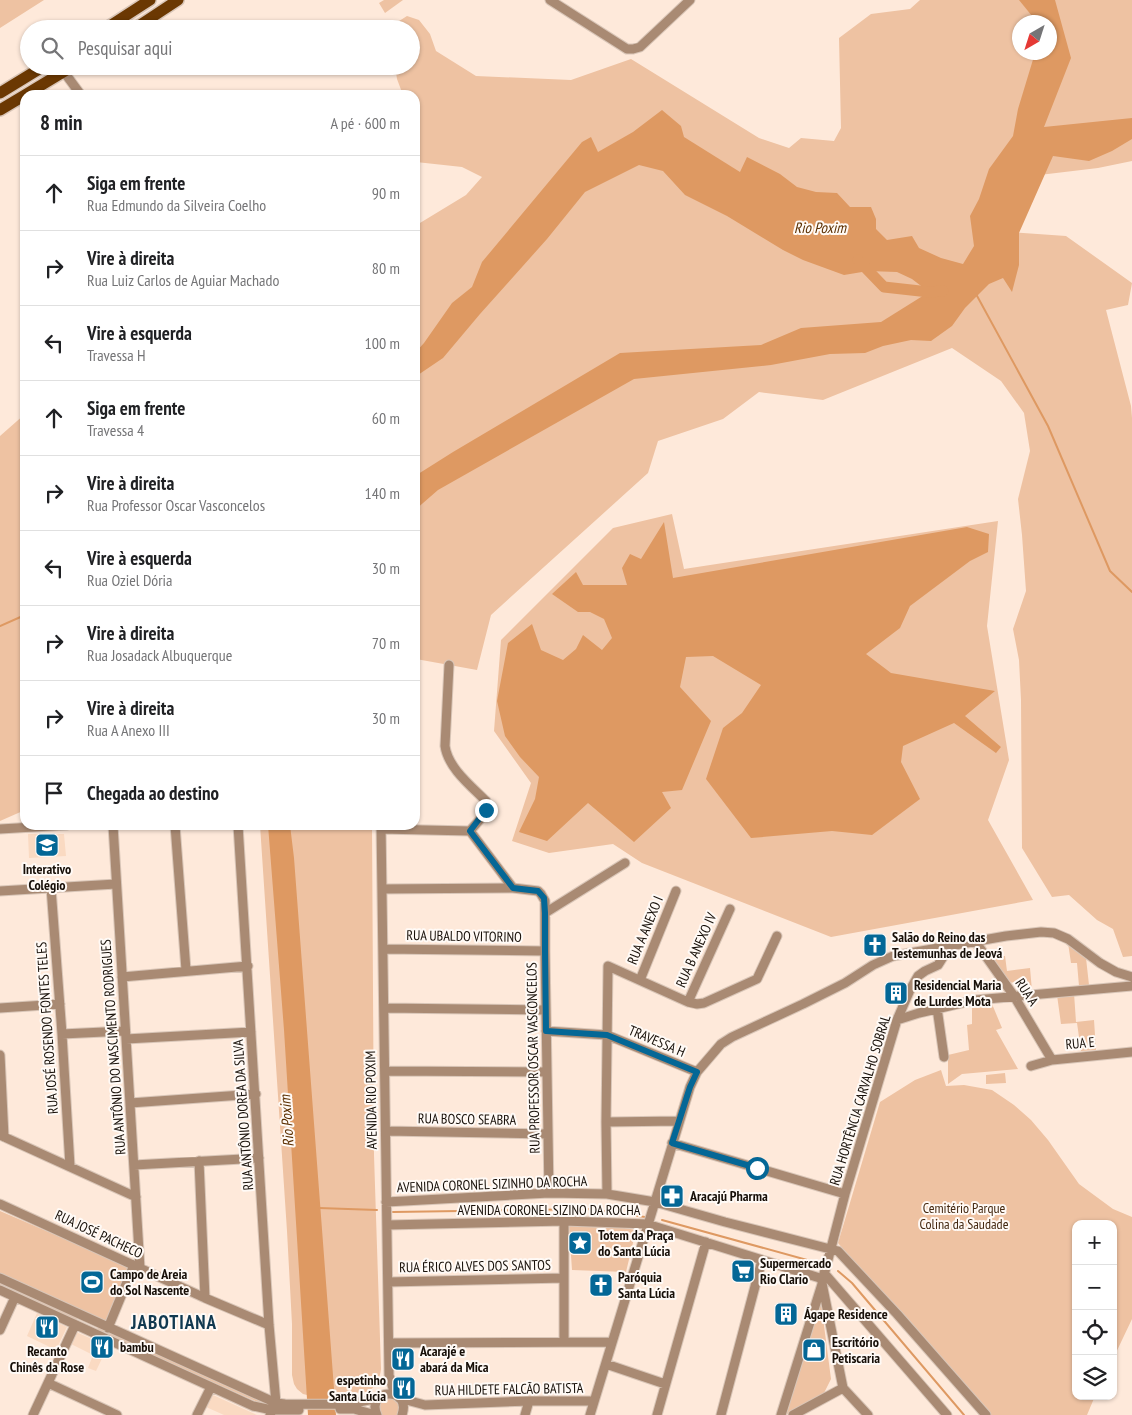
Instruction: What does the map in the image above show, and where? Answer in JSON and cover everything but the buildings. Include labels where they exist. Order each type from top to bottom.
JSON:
[{"type":"main road","points":[[119,20],[150,0]]},
{"type":"main road","points":[[148,20],[178,0]]},
{"type":"main road","points":[[0,93],[29,75]]},
{"type":"main road","points":[[33,90],[58,75]]},
{"type":"main road","points":[[0,110],[20,98]]},
{"type":"street","points":[[550,0],[627,49],[640,47],[690,0]]},
{"type":"street","points":[[71,75],[78,90]]},
{"type":"street","points":[[449,666],[446,752],[450,764],[487,804],[486,810],[470,831]]},
{"type":"street","points":[[0,829],[20,828]]},
{"type":"street","points":[[420,829],[470,831]]},
{"type":"street","name":"RUA ANTÔNIO DO NASCIMENTO RODRIGUES","points":[[113,830],[136,1197],[137,1267]]},
{"type":"street","points":[[175,830],[186,970]]},
{"type":"street","name":"RUA ANTÔNIO DOREA DA SILVA","points":[[238,830],[270,1325],[272,1409]]},
{"type":"street","name":"AVENIDA RIO POXIM","points":[[376,1415],[375,1403],[381,1396],[389,1375],[381,830]]},
{"type":"street","points":[[470,831],[513,888]]},
{"type":"street","points":[[545,913],[625,864]]},
{"type":"street","points":[[0,891],[116,884]]},
{"type":"street","name":"RUA JOSÉ ROSENDO FONTES TELES","points":[[51,888],[70,1166]]},
{"type":"street","points":[[382,889],[513,888]]},
{"type":"street","name":"RUA PROFESSOR OSCAR VASCONCELOS","points":[[513,888],[538,891],[545,902],[549,1193]]},
{"type":"street","name":"RUA A ANEXO I","points":[[640,980],[676,890]]},
{"type":"street","name":"RUA B ANEXO IV","points":[[688,1002],[730,909]]},
{"type":"street","points":[[590,1415],[690,1087],[697,1072],[720,1044],[845,983],[873,965],[894,956],[975,941],[1041,932],[1054,933],[1068,939],[1100,963],[1116,972],[1132,977]]},
{"type":"street","points":[[607,1194],[608,966],[688,1002],[697,1004],[711,1001],[757,979],[777,936]]},
{"type":"street","name":"RUA A","points":[[975,941],[1014,996],[1052,1060]]},
{"type":"street","name":"RUA HORTÊNCIA CARVALHO SOBRAL","points":[[823,1278],[845,1194],[898,1020],[918,976],[925,970],[938,965],[950,946]]},
{"type":"street","name":"RUA UBALDO VITORINO","points":[[383,949],[545,951]]},
{"type":"street","points":[[122,976],[248,966]]},
{"type":"street","points":[[898,1020],[937,1008],[976,1000],[1132,986]]},
{"type":"street","points":[[0,1008],[60,1004]]},
{"type":"street","points":[[384,1008],[546,1010]]},
{"type":"street","points":[[937,1008],[944,1057]]},
{"type":"street","name":"TRAVESSA H","points":[[546,1031],[607,1035],[697,1072]]},
{"type":"street","points":[[62,1034],[126,1035],[251,1032]]},
{"type":"street","name":"RUA E","points":[[1031,1066],[1052,1060],[1132,1052]]},
{"type":"street","points":[[0,1055],[2,1136],[136,1197]]},
{"type":"street","points":[[385,1070],[547,1072]]},
{"type":"street","points":[[130,1103],[256,1094]]},
{"type":"street","points":[[606,1122],[679,1121]]},
{"type":"street","name":"RUA BOSCO SEABRA","points":[[386,1131],[548,1134]]},
{"type":"street","points":[[672,1143],[845,1194]]},
{"type":"street","points":[[134,1166],[259,1158]]},
{"type":"street","points":[[198,1161],[206,1298]]},
{"type":"street","name":"AVENIDA CORONEL SIZINHO DA ROCHA","points":[[386,1202],[549,1193],[607,1194],[655,1202],[831,1249]]},
{"type":"street","name":"RUA JOSÉ PACHECO","points":[[0,1204],[206,1298],[270,1325]]},
{"type":"street","points":[[564,1221],[564,1342]]},
{"type":"street","name":"AVENIDA CORONEL SIZINO DA ROCHA","points":[[387,1225],[564,1221],[647,1224],[823,1278]]},
{"type":"street","points":[[657,1415],[706,1242]]},
{"type":"street","points":[[831,1249],[838,1251],[897,1314],[986,1415]]},
{"type":"street","points":[[721,1415],[762,1260]]},
{"type":"street","points":[[108,1328],[137,1267]]},
{"type":"street","points":[[0,1278],[108,1328],[272,1409]]},
{"type":"street","name":"RUA ÉRICO ALVES DOS SANTOS","points":[[388,1282],[564,1278]]},
{"type":"street","points":[[823,1278],[844,1388],[868,1415]]},
{"type":"street","points":[[781,1415],[823,1278]]},
{"type":"street","points":[[823,1278],[947,1415]]},
{"type":"street","points":[[0,1290],[253,1406],[272,1409],[348,1406],[376,1415]]},
{"type":"street","points":[[0,1330],[15,1297]]},
{"type":"street","points":[[33,1415],[83,1316]]},
{"type":"street","points":[[389,1343],[612,1342]]},
{"type":"street","points":[[606,1364],[665,1384]]},
{"type":"street","name":"AVENIDA RIO POXIM","points":[[389,1375],[397,1396],[403,1405],[402,1414]]},
{"type":"street","points":[[48,1383],[117,1415]]},
{"type":"street","points":[[197,1415],[211,1387]]},
{"type":"street","points":[[793,1415],[844,1388]]},
{"type":"street","name":"RUA HILDETE FALCÃO BATISTA","points":[[348,1406],[390,1393],[425,1405],[594,1401]]},
{"type":"street","points":[[525,1415],[529,1402]]},
{"type":"street","name":"RUA HILDETE FALCÃO BATISTA","points":[[402,1414],[425,1405]]},
{"type":"shaded area","name":"Interativo Colégio","points":[[28,834],[64,834],[66,856],[29,858]]},
{"type":"shaded area","points":[[37,1313],[67,1327],[56,1350],[27,1336]]},
{"type":"shaded area","points":[[76,1332],[108,1346],[96,1371],[88,1368],[93,1355],[71,1344]]},
{"type":"shaded area","points":[[213,1395],[257,1415],[224,1415],[206,1407]]},
{"type":"green space","points":[[0,0],[44,0],[0,28]]},
{"type":"green space","points":[[384,0],[403,0],[385,13],[379,3]]},
{"type":"green space","points":[[920,0],[1132,0],[1132,161],[1098,168],[1031,176],[1010,232],[1066,236],[1132,283],[1128,305],[1106,310],[1131,406],[1132,418],[1132,956],[1123,957],[1113,929],[1097,920],[1069,895],[1052,897],[1022,848],[1021,700],[1019,660],[1013,629],[1026,591],[1018,499],[1030,451],[1024,413],[1001,381],[952,348],[823,400],[759,392],[723,419],[658,441],[648,473],[491,615],[477,670],[420,660],[420,223],[466,195],[482,177],[462,167],[420,162],[420,90],[401,90],[396,75],[420,75],[420,21],[430,34],[436,51],[476,76],[571,80],[631,59],[759,138],[789,148],[801,138],[834,141],[841,128],[839,38],[871,14],[910,9]]},
{"type":"green space","points":[[407,16],[419,20],[401,20]]},
{"type":"green space","points":[[20,418],[20,812],[0,821],[0,436]]},
{"type":"green space","points":[[672,514],[684,569],[998,521],[987,626],[1009,760],[988,820],[1033,900],[831,937],[642,863],[613,844],[549,853],[512,841],[531,783],[494,731],[501,640],[613,528]]},
{"type":"green space","points":[[260,830],[372,830],[374,1155],[381,1369],[377,1383],[372,1389],[366,1392],[311,1396],[303,1394],[294,1384],[292,1375],[292,1324]]},
{"type":"green space","points":[[1068,943],[1086,958],[1089,985],[1079,986],[1077,963],[1071,963]]},
{"type":"green space","points":[[1005,956],[1007,971],[1030,968],[1032,991],[1024,991],[1023,981],[1008,983],[992,957]]},
{"type":"green space","points":[[1074,993],[1076,1022],[1094,1020],[1096,1050],[1081,1051],[1077,1023],[1061,1024],[1057,995]]},
{"type":"green space","points":[[992,1004],[1002,1028],[996,1030],[1018,1069],[962,1074],[948,1084],[948,1055],[969,1050],[967,1025],[972,1024],[972,1008]]},
{"type":"green space","name":"Cemitério Parque Colina da Saudade","points":[[941,1070],[946,1086],[964,1085],[992,1090],[1014,1105],[1031,1120],[1048,1140],[1079,1184],[1113,1209],[1132,1217],[1132,1319],[1117,1351],[1117,1220],[1072,1220],[1072,1400],[1093,1400],[1087,1415],[986,1415],[838,1243],[880,1102],[915,1080]]},
{"type":"green space","points":[[1005,1073],[1006,1083],[986,1084],[986,1075]]},
{"type":"green space","points":[[0,1211],[130,1267],[107,1324],[0,1275]]},
{"type":"green space","points":[[588,1225],[636,1230],[626,1272],[572,1270],[569,1226]]},
{"type":"green space","points":[[0,1283],[77,1318],[75,1323],[0,1288]]},
{"type":"green space","points":[[820,1295],[831,1379],[824,1393],[788,1414],[784,1413]]},
{"type":"green space","points":[[98,1326],[264,1400],[262,1404],[97,1331]]},
{"type":"green space","points":[[390,1395],[400,1402],[399,1415],[380,1415],[379,1401]]},
{"type":"water","name":"Rio Poxim","points":[[1019,0],[1055,0],[1071,58],[1044,127],[1132,118],[1132,139],[1112,151],[1089,161],[1053,156],[1019,233],[1019,265],[1012,292],[1003,278],[989,284],[965,308],[952,326],[931,341],[911,340],[883,346],[865,353],[830,354],[771,365],[634,379],[438,490],[420,506],[420,473],[620,353],[761,345],[801,328],[881,322],[929,292],[912,279],[897,272],[868,271],[844,275],[803,260],[727,216],[685,195],[663,171],[639,165],[585,192],[547,239],[443,358],[420,374],[420,347],[452,303],[472,287],[482,262],[582,142],[591,137],[598,152],[633,132],[662,110],[681,126],[684,137],[740,172],[747,157],[780,174],[797,187],[816,192],[837,193],[850,207],[871,207],[876,219],[876,229],[887,240],[912,236],[919,248],[941,258],[963,264],[974,246],[970,216],[979,199],[989,169],[1013,136],[1018,109],[1033,60],[1057,60],[1057,15],[1031,15]]},
{"type":"water","points":[[664,522],[673,578],[967,527],[989,534],[988,552],[970,561],[910,606],[900,628],[866,654],[891,673],[995,691],[965,716],[1001,747],[996,753],[954,723],[903,746],[901,762],[920,799],[872,835],[832,831],[751,838],[706,779],[723,728],[742,713],[761,685],[713,656],[686,657],[680,687],[711,721],[682,790],[662,792],[671,808],[634,842],[588,803],[547,841],[519,832],[535,799],[539,777],[520,757],[505,736],[497,701],[508,643],[532,624],[541,650],[563,660],[576,649],[583,635],[602,650],[612,638],[604,619],[590,612],[578,612],[552,594],[576,572],[583,585],[627,585],[622,568],[630,554],[641,559]]},
{"type":"water","name":"Rio Poxim","points":[[268,830],[291,830],[294,858],[336,1415],[308,1415],[284,1030]]},
{"type":"waterway","name":"Rio Poxim","points":[[858,260],[884,287],[929,292],[943,291]]},
{"type":"waterway","points":[[976,294],[1048,426],[1110,571],[1132,592]]},
{"type":"waterway","points":[[0,626],[20,617]]},
{"type":"waterway","points":[[319,1208],[377,1210]]},
{"type":"waterway","points":[[393,1212],[590,1209],[645,1217]]},
{"type":"waterway","points":[[662,1220],[818,1263]]},
{"type":"waterway","points":[[838,1271],[852,1283],[964,1415]]},
{"type":"place","name":"Interativo Colégio","points":[[47,845]]},
{"type":"place","name":"Salão do Reino das Testemunhas de Jeová","points":[[875,945]]},
{"type":"place","name":"Residencial Maria de Lurdes Mota","points":[[896,993]]},
{"type":"place","name":"Aracajú Pharma","points":[[672,1196]]},
{"type":"place","name":"Totem da Praça do Santa Lúcia","points":[[580,1243]]},
{"type":"place","name":"Supermercado Rio Clario","points":[[743,1271]]},
{"type":"place","name":"Campo de Areia do Sol Nascente","points":[[92,1282]]},
{"type":"place","name":"Paróquia Santa Lúcia","points":[[601,1285]]},
{"type":"place","name":"Ágape Residence","points":[[786,1314]]},
{"type":"place","name":"Recanto Chinês da Rose","points":[[47,1327]]},
{"type":"place","name":"bambu","points":[[102,1347]]},
{"type":"place","name":"Escritório Petiscaria","points":[[814,1350]]},
{"type":"place","name":"Acarajé e abará da Mica","points":[[403,1359]]},
{"type":"place","name":"espetinho Santa Lúcia","points":[[404,1388]]},
{"type":"district","name":"JABOTIANA","points":[[174,1322]]},
{"type":"route","points":[[486,810],[470,831],[513,888],[538,891],[544,898],[546,1031],[607,1035],[697,1072],[690,1087],[672,1143],[757,1168]]}]
